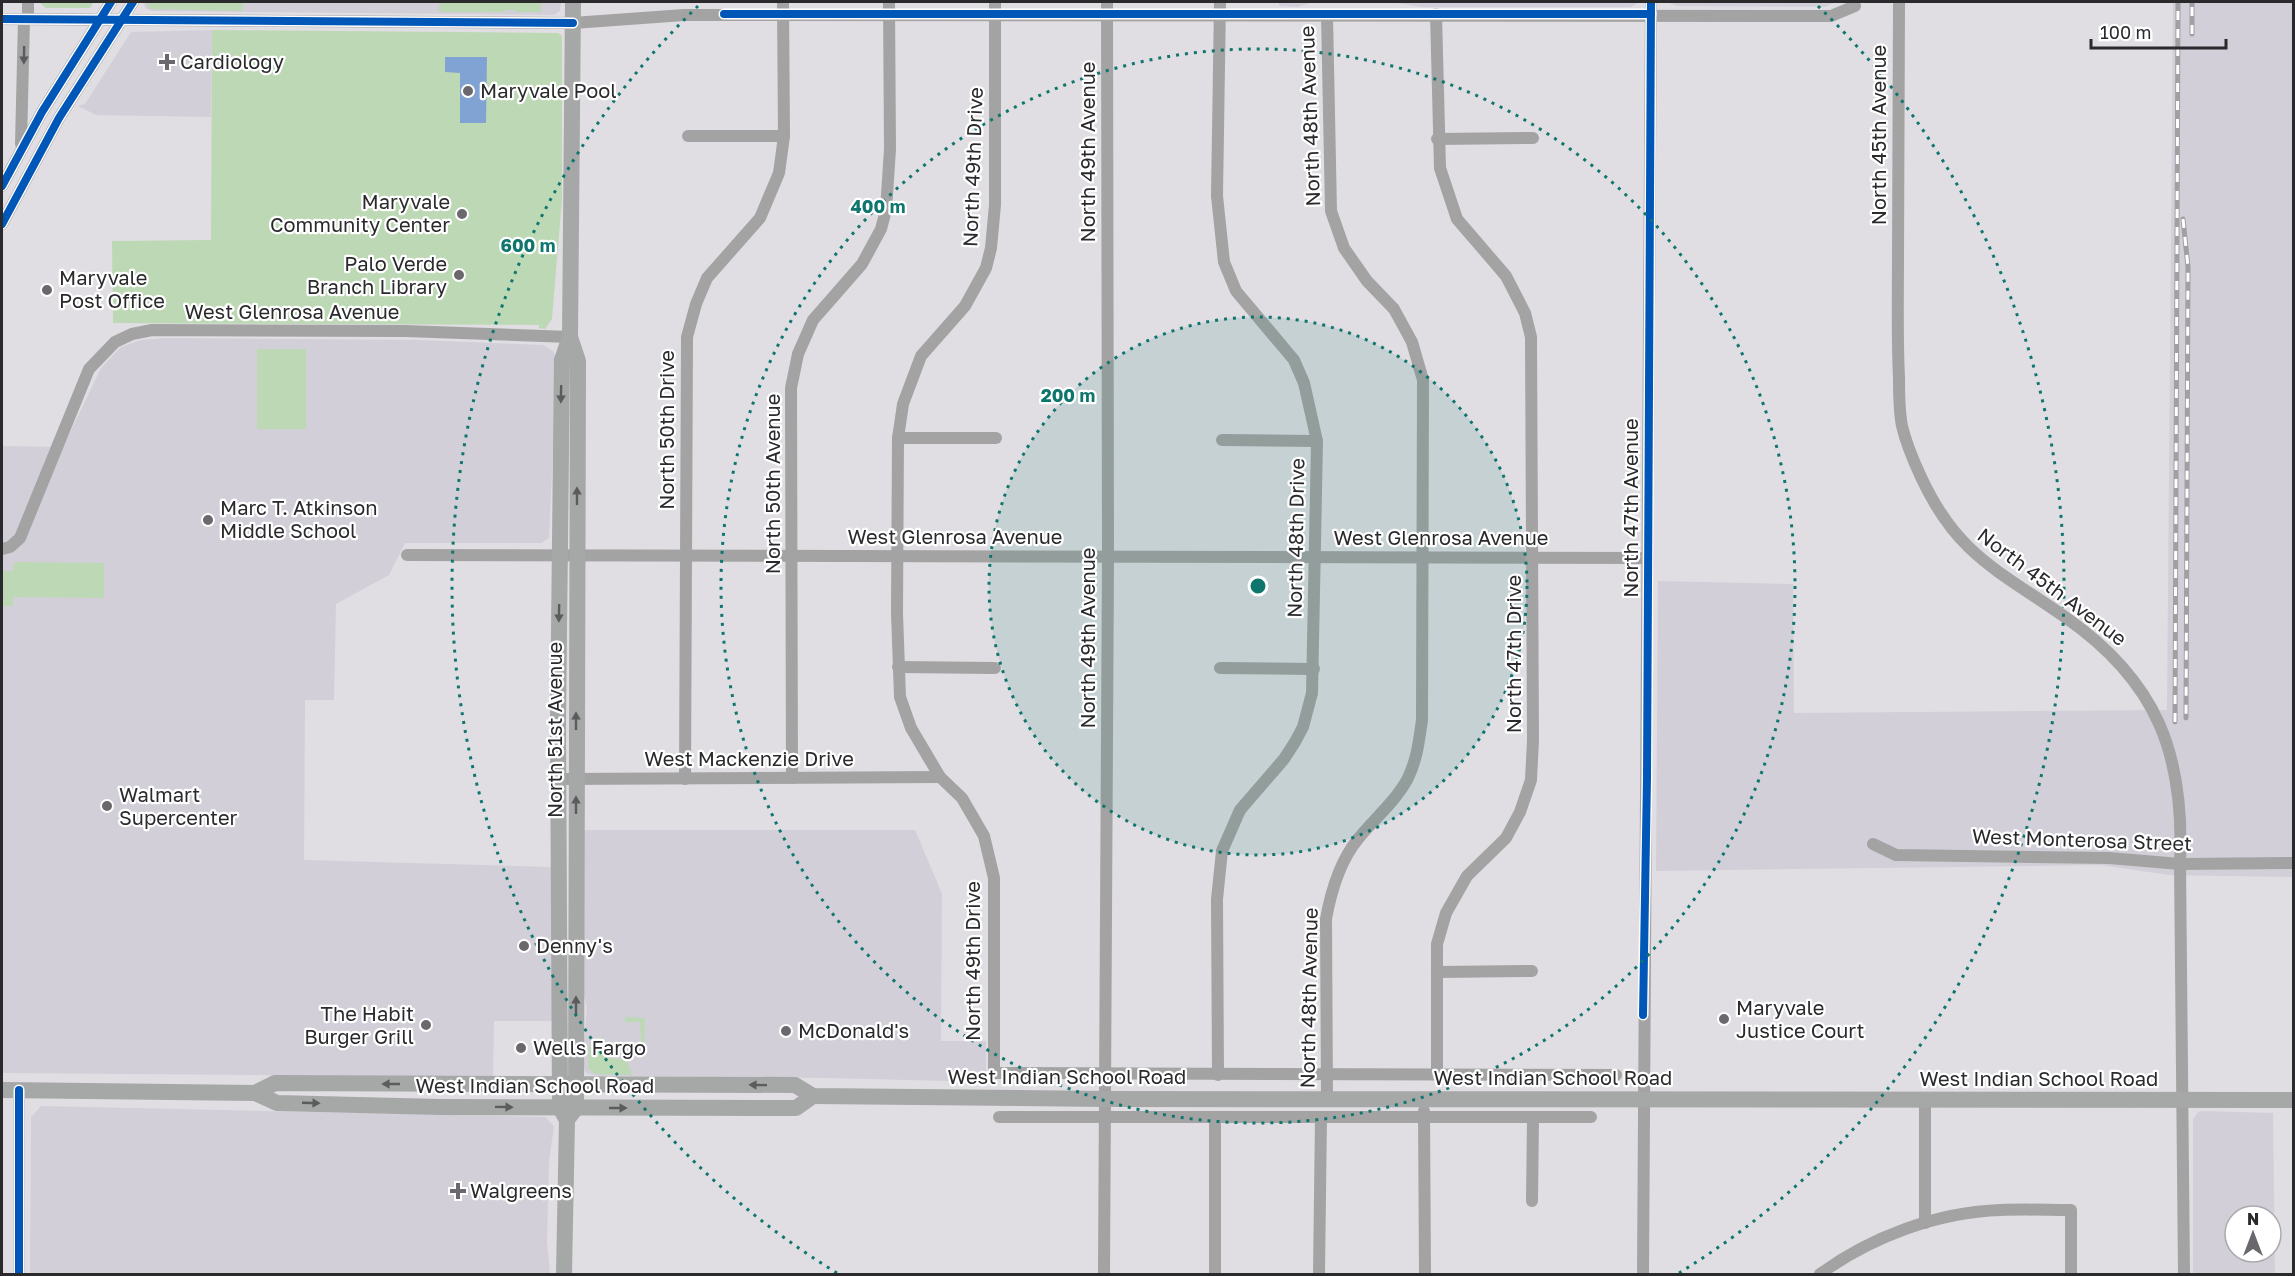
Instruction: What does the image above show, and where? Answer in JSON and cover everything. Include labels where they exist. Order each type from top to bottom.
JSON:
[{"type":"main road","name":"North 51st Avenue","points":[[564,1275],[576,779],[562,360],[570,337],[573,2]]},
{"type":"main road","name":"North 51st Avenue","points":[[568,555],[558,780],[568,1085]]},
{"type":"main road","name":"West Indian School Road","points":[[255,1093],[275,1083],[795,1085],[813,1096],[1105,1099],[2294,1100]]},
{"type":"main road","name":"West Indian School Road","points":[[2,1090],[255,1093],[277,1102],[568,1112],[796,1108],[813,1096]]},
{"type":"street","points":[[21,147],[28,2]]},
{"type":"street","points":[[2,186],[21,147],[111,2]]},
{"type":"street","points":[[2,224],[56,123],[134,2]]},
{"type":"street","name":"North 49th Avenue","points":[[1104,1275],[1108,557],[1107,2]]},
{"type":"street","name":"North 48th Drive","points":[[1218,1075],[1217,899],[1222,850],[1240,810],[1284,759],[1303,727],[1312,693],[1317,441],[1304,383],[1294,360],[1236,291],[1224,262],[1217,196],[1220,2]]},
{"type":"street","name":"North 45th Avenue","points":[[1899,2],[1897,331],[1902,426],[1920,475],[1942,518],[1961,542],[1983,562],[2088,634],[2121,664],[2137,684],[2169,746],[2176,772],[2183,817],[2180,864],[2184,1275]]},
{"type":"street","points":[[2,19],[573,23],[783,8],[996,8],[1107,15],[1220,16],[1436,14],[1651,8],[1831,16],[1855,6]]},
{"type":"street","name":"North 50th Drive","points":[[684,779],[687,337],[696,304],[707,278],[752,229],[772,194],[781,163],[784,136],[783,8]]},
{"type":"street","name":"North 50th Avenue","points":[[792,778],[791,388],[798,354],[813,320],[861,264],[881,229],[886,210],[890,149],[889,8]]},
{"type":"street","name":"North 49th Drive","points":[[994,1073],[994,878],[984,836],[962,798],[940,777],[910,728],[900,697],[898,438],[903,404],[921,356],[965,306],[986,268],[992,248],[995,205],[996,8]]},
{"type":"street","name":"North 47th Avenue","points":[[1643,1275],[1651,8]]},
{"type":"street","name":"North 47th Drive","points":[[1436,14],[1437,139],[1440,168],[1457,219],[1506,276],[1525,313],[1531,337],[1533,558],[1531,780],[1520,812],[1506,838],[1467,876],[1446,914],[1437,944],[1437,1075]]},
{"type":"street","name":"North 48th Avenue","points":[[1327,15],[1331,211],[1344,248],[1367,281],[1394,309],[1412,342],[1423,380],[1424,558],[1422,720],[1418,751],[1407,780],[1357,840],[1331,890],[1326,919],[1327,1099]]},
{"type":"street","points":[[23,90],[42,112],[56,123]]},
{"type":"street","points":[[688,136],[784,136]]},
{"type":"street","points":[[1437,139],[1533,138]]},
{"type":"street","name":"West Glenrosa Avenue","points":[[2,549],[10,547],[20,538],[89,369],[115,342],[132,334],[152,330],[405,331],[570,337]]},
{"type":"street","points":[[898,438],[996,438]]},
{"type":"street","points":[[1221,440],[1317,441]]},
{"type":"street","name":"West Glenrosa Avenue","points":[[407,555],[1647,558]]},
{"type":"street","points":[[898,668],[995,668]]},
{"type":"street","points":[[1220,669],[1314,669]]},
{"type":"street","name":"West Mackenzie Drive","points":[[558,780],[940,777]]},
{"type":"street","name":"West Monterosa Street","points":[[1873,844],[1896,855],[2109,858],[2180,864],[2294,864]]},
{"type":"street","points":[[1437,972],[1532,971]]},
{"type":"street","name":"West Indian School Road","points":[[994,1073],[1616,1075]]},
{"type":"street","points":[[19,1090],[19,1275]]},
{"type":"street","points":[[1424,1099],[1425,1275]]},
{"type":"street","points":[[1925,1100],[1925,1223]]},
{"type":"street","name":"West Indian School Road","points":[[999,1116],[1591,1117]]},
{"type":"street","points":[[1215,1116],[1215,1275]]},
{"type":"street","name":"North 48th Avenue","points":[[1319,1275],[1321,1116]]},
{"type":"street","points":[[1532,1201],[1533,1117]]},
{"type":"street","points":[[1820,1275],[1844,1257],[1925,1223],[2000,1210],[2071,1210],[2071,1275]]},
{"type":"shaded area","points":[[144,2],[561,2],[560,11],[554,15],[152,11],[145,8]]},
{"type":"shaded area","points":[[1279,2],[1313,2],[1298,7],[1279,6]]},
{"type":"shaded area","points":[[1390,2],[1639,2],[1631,7],[1422,7]]},
{"type":"shaded area","points":[[1666,2],[1836,2],[1825,7],[1677,6]]},
{"type":"shaded area","points":[[2173,2],[2293,2],[2293,877],[2169,875],[2100,865],[1656,871],[1658,581],[1793,584],[1794,713],[2167,710]]},
{"type":"shaded area","points":[[212,30],[211,117],[96,115],[78,106],[85,104],[131,32]]},
{"type":"shaded area","points":[[163,338],[418,340],[543,345],[553,351],[556,357],[549,538],[541,543],[405,543],[389,575],[336,604],[334,700],[305,700],[304,860],[551,867],[552,1021],[494,1021],[493,1077],[2,1073],[2,446],[63,447],[101,368],[121,347],[141,340]]},
{"type":"shaded area","points":[[583,830],[915,830],[942,894],[941,1041],[986,1041],[986,1082],[596,1076],[586,1073],[582,1064],[587,1007],[582,989]]},
{"type":"shaded area","points":[[41,1106],[546,1117],[554,1127],[549,1160],[547,1241],[550,1274],[30,1274],[31,1117]]},
{"type":"shaded area","points":[[2203,1111],[2273,1113],[2274,1204],[2223,1204],[2223,1264],[2275,1264],[2275,1274],[2193,1274],[2193,1119],[2198,1112]]},
{"type":"green space","points":[[39,2],[94,2],[90,8],[46,8]]},
{"type":"green space","points":[[146,2],[244,2],[242,11],[149,9]]},
{"type":"green space","points":[[443,2],[541,2],[541,12],[505,10],[505,12],[439,12],[439,5]]},
{"type":"green space","points":[[212,30],[558,33],[562,36],[562,199],[552,319],[545,329],[539,328],[539,325],[113,323],[112,241],[211,240]]},
{"type":"green space","points":[[257,349],[306,349],[306,429],[257,429]]},
{"type":"green space","points":[[14,562],[104,563],[104,598],[13,597],[13,606],[2,606],[2,571],[13,571]]},
{"type":"green space","points":[[625,1017],[645,1018],[644,1058],[642,1058],[640,1022],[625,1022]]},
{"type":"green space","points":[[604,1036],[604,1057],[627,1060],[632,1075],[595,1074],[588,1068],[589,1046]]},
{"type":"water","points":[[445,57],[487,57],[486,123],[460,123],[460,73],[445,72]]},
{"type":"railway","points":[[2175,722],[2178,2]]},
{"type":"railway","points":[[2192,2],[2192,34]]},
{"type":"railway","points":[[2183,219],[2188,267],[2186,718]]},
{"type":"cycle path","points":[[2,186],[42,112],[111,2]]},
{"type":"cycle path","points":[[2,224],[59,118],[133,2]]},
{"type":"cycle path","points":[[1643,1015],[1647,778],[1651,2]]},
{"type":"cycle path","points":[[724,14],[1651,14]]},
{"type":"cycle path","points":[[2,19],[573,23]]},
{"type":"cycle path","points":[[19,1090],[19,1274]]},
{"type":"place","name":"Cardiology","points":[[167,62]]},
{"type":"place","name":"Maryvale Pool","points":[[468,91]]},
{"type":"place","name":"Maryvale Community Center","points":[[462,214]]},
{"type":"place","name":"Palo Verde Branch Library","points":[[459,275]]},
{"type":"place","name":"Maryvale Post Office","points":[[47,290]]},
{"type":"place","name":"Marc T. Atkinson Middle School","points":[[208,520]]},
{"type":"place","name":"Walmart Supercenter","points":[[107,806]]},
{"type":"place","name":"Denny's","points":[[524,946]]},
{"type":"place","name":"Maryvale Justice Court","points":[[1724,1019]]},
{"type":"place","name":"The Habit Burger Grill","points":[[426,1025]]},
{"type":"place","name":"McDonald's","points":[[786,1031]]},
{"type":"place","name":"Wells Fargo","points":[[521,1048]]},
{"type":"place","name":"Walgreens","points":[[458,1191]]}]
